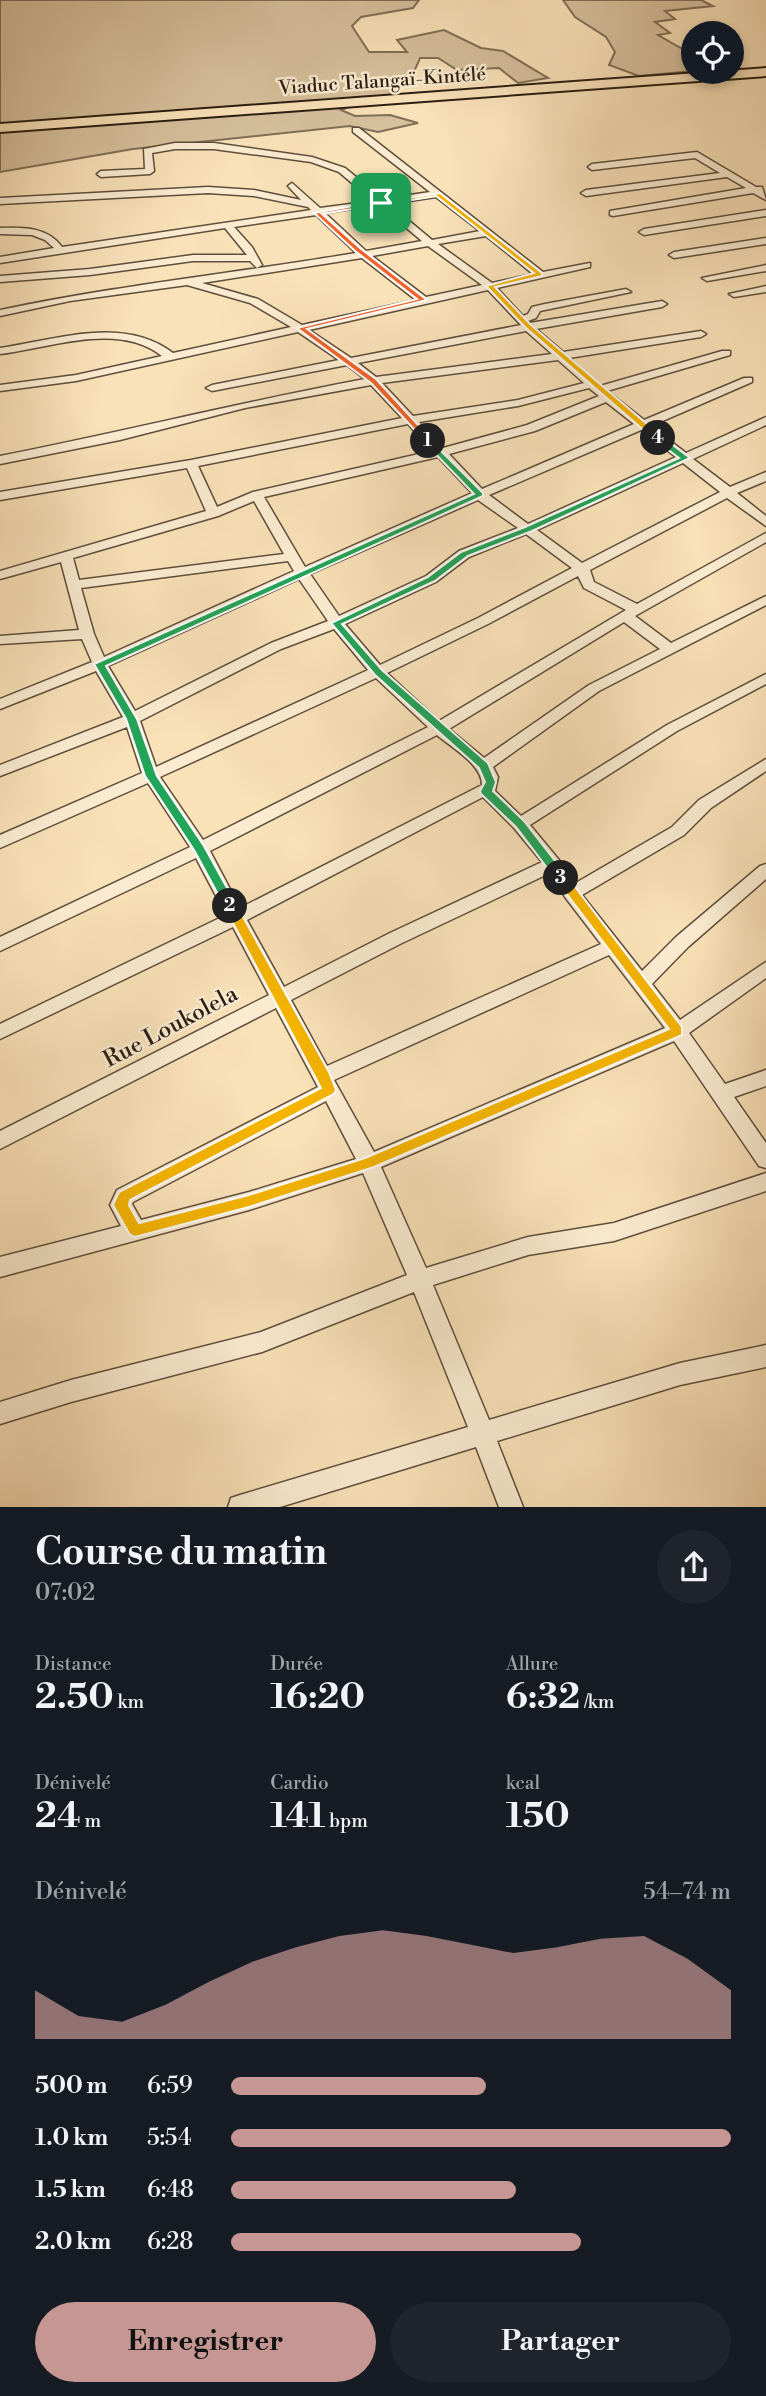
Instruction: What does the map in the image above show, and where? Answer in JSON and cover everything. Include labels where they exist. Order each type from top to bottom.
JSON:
[{"type":"highway","name":"Viaduc Talangaï-Kintélé","points":[[744,71],[766,70]]},
{"type":"highway","name":"Viaduc Talangaï-Kintélé","points":[[0,126],[766,70]]},
{"type":"highway","name":"Viaduc Talangaï-Kintélé","points":[[0,126],[681,75]]},
{"type":"street","points":[[356,130],[540,274]]},
{"type":"street","points":[[101,174],[150,171],[145,153],[152,149],[214,146],[323,162],[342,170],[430,243],[489,286],[600,390],[766,522]]},
{"type":"street","points":[[592,167],[689,155],[703,157],[766,197]]},
{"type":"street","points":[[586,193],[730,174]]},
{"type":"street","points":[[292,186],[317,213],[364,254],[423,300]]},
{"type":"street","points":[[613,213],[766,188]]},
{"type":"street","points":[[0,201],[208,190],[254,193],[308,204]]},
{"type":"street","points":[[0,260],[438,194]]},
{"type":"street","points":[[644,232],[766,213]]},
{"type":"street","points":[[228,226],[255,258],[259,271]]},
{"type":"street","points":[[0,231],[40,234],[55,242],[60,250]]},
{"type":"street","points":[[0,313],[70,299],[487,233]]},
{"type":"street","points":[[674,255],[766,242]]},
{"type":"street","points":[[0,279],[83,273],[193,258],[255,258]]},
{"type":"street","points":[[0,388],[76,378],[586,265]]},
{"type":"street","points":[[706,278],[766,268]]},
{"type":"street","points":[[189,282],[254,301],[278,313],[348,361],[373,381],[480,495],[583,570],[589,585],[632,613],[668,648]]},
{"type":"street","points":[[734,294],[766,289]]},
{"type":"street","points":[[526,323],[536,309],[626,292]]},
{"type":"street","points":[[212,388],[526,323],[662,304]]},
{"type":"street","points":[[0,460],[120,436],[245,405],[373,381],[701,334]]},
{"type":"street","points":[[0,351],[66,340],[122,337],[147,341],[164,349],[171,357]]},
{"type":"street","points":[[0,496],[191,464],[411,420],[600,390],[726,353]]},
{"type":"street","points":[[0,704],[100,664],[480,495],[748,380]]},
{"type":"street","points":[[0,575],[213,513],[257,495],[483,443],[519,432],[600,390]]},
{"type":"street","points":[[0,771],[132,719],[276,646],[336,623],[431,579],[464,554],[528,529],[766,421]]},
{"type":"street","points":[[191,464],[213,513]]},
{"type":"street","points":[[0,842],[378,673],[583,570],[729,491],[766,476]]},
{"type":"street","points":[[0,1032],[237,917],[490,787],[484,766],[378,673],[336,623],[290,557],[257,495]]},
{"type":"street","points":[[0,945],[200,849],[439,728],[766,537]]},
{"type":"street","points":[[65,556],[87,634],[100,664],[132,719],[151,776],[200,849],[369,1163],[483,1433],[511,1507]]},
{"type":"street","points":[[74,585],[290,557]]},
{"type":"street","points":[[484,766],[594,688],[766,600]]},
{"type":"street","points":[[0,640],[87,634]]},
{"type":"street","points":[[520,824],[672,728],[766,678]]},
{"type":"street","points":[[571,893],[678,831],[705,804],[766,764]]},
{"type":"street","points":[[486,791],[520,824],[553,864],[571,893],[678,1031],[766,1160]]},
{"type":"street","name":"Rue Loukolela","points":[[0,1141],[280,996],[553,864]]},
{"type":"street","points":[[642,983],[682,942],[766,870]]},
{"type":"street","points":[[135,1230],[121,1205],[124,1196],[327,1083],[613,946]]},
{"type":"street","points":[[0,1268],[249,1201],[369,1163],[678,1031],[766,970]]},
{"type":"street","points":[[721,1094],[766,1077]]},
{"type":"street","points":[[0,1413],[71,1391],[262,1342],[419,1280],[528,1245],[614,1232],[766,1182]]},
{"type":"street","points":[[240,1507],[680,1374],[766,1356]]},
{"type":"shaded area","points":[[0,0],[419,0],[413,8],[361,17],[352,26],[369,52],[407,52],[397,40],[444,30],[481,48],[503,51],[548,78],[518,83],[499,68],[457,70],[438,58],[420,58],[413,73],[398,90],[379,99],[341,110],[355,116],[390,115],[418,123],[378,132],[350,126],[133,149],[0,172]]},
{"type":"shaded area","points":[[563,0],[701,0],[713,6],[665,11],[675,19],[655,22],[670,33],[658,35],[681,48],[681,72],[639,76],[609,65],[615,52],[606,37],[575,17]]},
{"type":"route","points":[[438,194],[540,274],[489,286],[524,319],[528,327],[598,390],[686,458],[528,529],[464,554],[431,579],[336,623],[378,673],[484,766],[490,777],[490,787],[486,791],[520,824],[553,864],[571,893],[678,1031],[369,1163],[249,1201],[135,1230],[121,1205],[124,1196],[329,1090],[324,1076],[200,849],[151,776],[132,719],[100,664],[480,495],[373,381],[301,328],[423,300],[393,274],[357,249],[317,213],[381,203],[438,194]]}]
